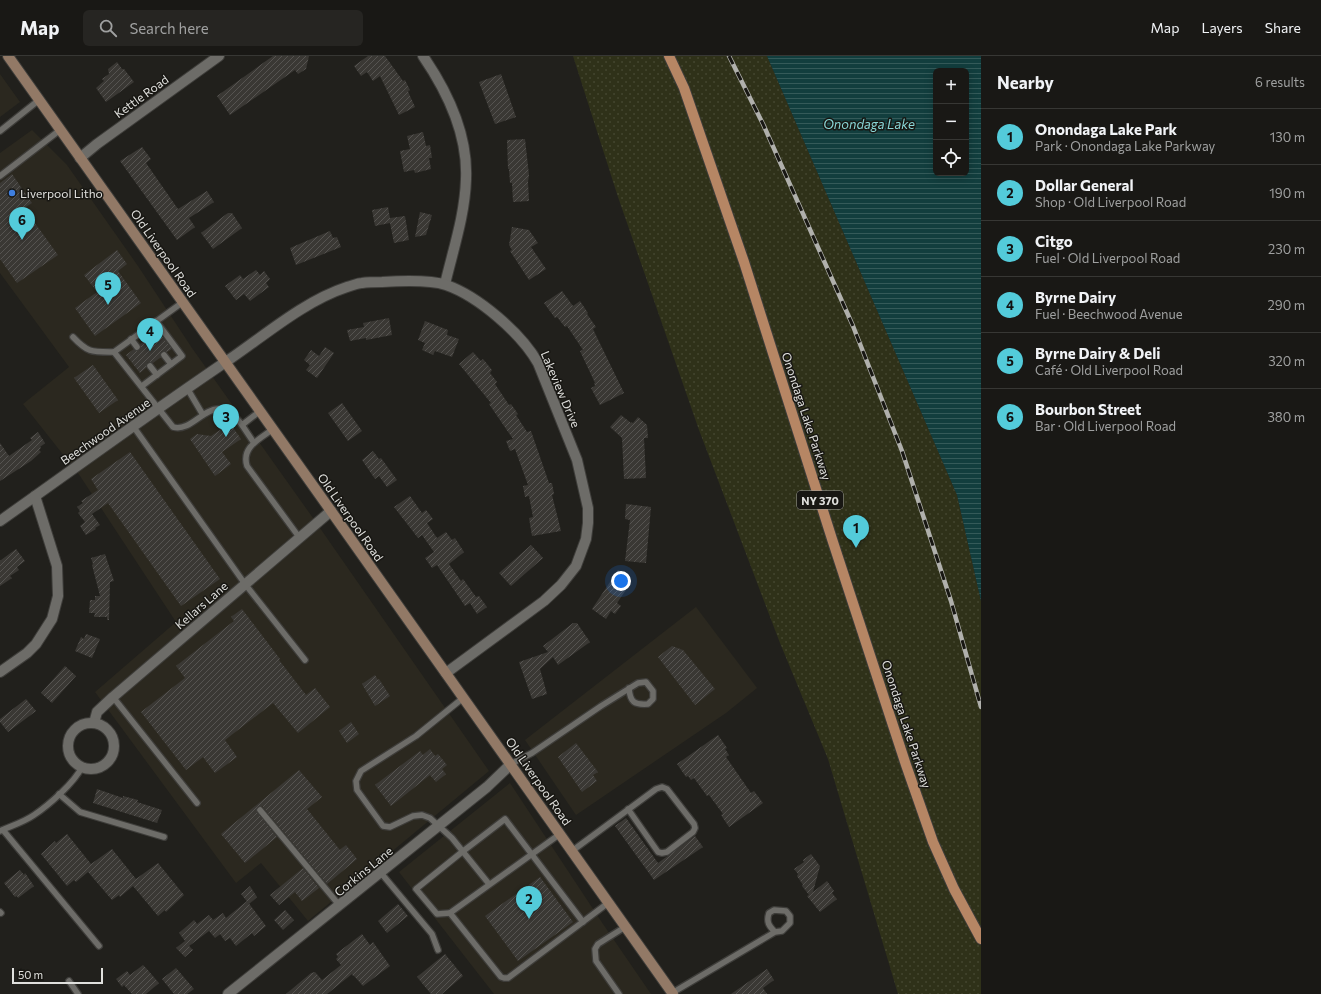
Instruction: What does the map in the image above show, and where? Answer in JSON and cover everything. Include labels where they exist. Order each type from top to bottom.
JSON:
[{"type":"main road","name":"Old Liverpool Road","points":[[8,56],[672,993]]},
{"type":"main road","name":"Onondaga Lake Parkway","points":[[669,56],[684,88],[744,262],[835,546],[933,842],[954,890],[981,939]]},
{"type":"street","name":"Kettle Road","points":[[80,158],[97,144],[219,56]]},
{"type":"street","points":[[423,56],[435,73],[449,100],[464,151],[466,178],[462,214],[445,284]]},
{"type":"street","name":"Lakeview Drive","points":[[226,362],[302,309],[330,292],[362,283],[433,282],[445,284],[459,290],[498,318],[514,332],[531,351],[538,363],[577,460],[588,508],[586,539],[576,566],[562,585],[544,601],[446,673]]},
{"type":"street","name":"Beechwood Avenue","points":[[0,521],[226,362]]},
{"type":"street","points":[[0,672],[27,653],[36,644],[52,619],[58,596],[57,566],[35,496]]},
{"type":"street","name":"Kellars Lane","points":[[94,723],[97,712],[113,697],[331,511]]},
{"type":"street","points":[[94,723],[102,726],[108,730],[112,737],[114,745],[113,752],[109,760],[104,765],[89,769],[82,767],[75,763],[68,750],[70,736],[80,725],[94,723]]},
{"type":"street","name":"Corkins Lane","points":[[228,994],[438,827],[487,787],[511,764]]},
{"type":"lane","points":[[0,131],[39,100]]},
{"type":"lane","points":[[0,176],[60,130]]},
{"type":"lane","points":[[73,337],[82,346],[94,352],[114,352],[183,302]]},
{"type":"lane","points":[[142,386],[182,356],[156,321]]},
{"type":"lane","points":[[145,329],[150,337]]},
{"type":"lane","points":[[131,339],[136,347]]},
{"type":"lane","points":[[114,352],[142,386],[173,428],[184,428],[203,414],[213,410],[222,409],[231,412],[254,443]]},
{"type":"lane","points":[[164,355],[171,364]]},
{"type":"lane","points":[[150,366],[157,375]]},
{"type":"lane","points":[[187,388],[203,414]]},
{"type":"lane","points":[[242,425],[260,411]]},
{"type":"lane","points":[[134,426],[245,584],[305,660]]},
{"type":"lane","points":[[273,429],[254,443],[246,452],[244,458],[247,466],[299,537]]},
{"type":"lane","points":[[511,764],[532,753],[601,706],[629,688],[638,683],[646,682],[653,691],[653,699],[648,704],[638,705],[630,698],[629,688]]},
{"type":"lane","points":[[113,697],[197,803]]},
{"type":"lane","points":[[463,698],[416,736],[361,771],[356,780],[357,790],[383,826],[387,828],[413,816],[422,815],[430,818],[438,827],[452,838],[489,884]]},
{"type":"lane","points":[[82,767],[77,776],[34,816],[2,831],[99,946]]},
{"type":"lane","points":[[572,851],[628,809],[656,789],[662,787],[667,788],[694,824],[695,828],[693,832],[666,852],[658,852],[628,809]]},
{"type":"lane","points":[[59,794],[80,812],[164,837]]},
{"type":"lane","points":[[260,810],[340,906]]},
{"type":"lane","points":[[560,834],[532,854],[489,884],[450,913],[437,914],[416,889],[505,819],[532,854],[583,922]]},
{"type":"lane","points":[[381,873],[432,934],[438,950]]},
{"type":"lane","points":[[450,913],[501,977],[508,978],[608,903]]},
{"type":"lane","points":[[672,993],[775,932],[782,931],[790,923],[790,916],[786,911],[774,910],[769,913],[767,918],[768,924],[775,932]]},
{"type":"lane","points":[[619,994],[596,961],[595,949],[598,944],[626,927]]},
{"type":"lane","points":[[69,981],[78,994]]},
{"type":"shaded area","points":[[0,74],[20,102],[0,117]]},
{"type":"shaded area","points":[[32,130],[67,165],[138,266],[192,348],[313,518],[489,771],[308,921],[261,863],[236,883],[95,692],[176,622],[80,476],[23,404],[69,367],[0,273],[0,153]]},
{"type":"shaded area","points":[[696,607],[757,688],[726,713],[576,815],[525,740]]},
{"type":"shaded area","points":[[510,783],[651,994],[494,994],[399,872]]},
{"type":"green space","points":[[573,56],[767,56],[957,495],[981,601],[981,994],[898,994],[828,759],[780,643],[699,430],[618,197]]},
{"type":"water","name":"Onondaga Lake","points":[[767,56],[981,56],[981,601],[957,495]]},
{"type":"building","points":[[273,56],[309,56],[306,69],[298,74],[295,70],[230,115],[217,96]]},
{"type":"building","points":[[368,56],[385,56],[403,81],[405,80],[410,90],[408,91],[415,107],[399,115],[380,76],[373,81],[367,72],[361,76],[354,66]]},
{"type":"building","points":[[117,62],[134,82],[106,102],[96,88],[104,81],[102,79],[109,74],[108,69]]},
{"type":"building","points":[[501,74],[516,117],[495,124],[479,82]]},
{"type":"building","points":[[423,132],[426,146],[430,145],[432,158],[429,158],[431,169],[415,173],[414,170],[404,172],[400,151],[410,149],[407,136]]},
{"type":"building","points":[[525,139],[529,175],[529,201],[513,202],[512,183],[510,183],[508,169],[507,140]]},
{"type":"building","points":[[142,147],[151,159],[146,163],[178,209],[207,191],[214,202],[189,218],[195,227],[177,240],[120,161]]},
{"type":"building","points":[[12,174],[32,203],[24,208],[58,255],[17,283],[0,259],[0,183]]},
{"type":"building","points":[[388,207],[390,218],[405,216],[409,240],[394,243],[390,223],[375,226],[372,210]]},
{"type":"building","points":[[420,212],[432,215],[426,235],[415,237]]},
{"type":"building","points":[[228,213],[232,213],[242,228],[213,249],[201,233]]},
{"type":"building","points":[[512,227],[529,230],[538,243],[531,247],[546,269],[529,280],[510,251],[512,250],[509,245]]},
{"type":"building","points":[[330,231],[333,238],[337,237],[341,247],[296,265],[290,248]]},
{"type":"building","points":[[117,250],[127,264],[118,271],[141,303],[95,336],[75,308],[97,292],[84,275]]},
{"type":"building","points":[[256,270],[260,275],[264,271],[270,279],[266,283],[269,287],[250,301],[244,294],[236,300],[225,286],[240,275],[243,279]]},
{"type":"building","points":[[562,291],[573,306],[580,301],[588,313],[587,314],[596,327],[593,329],[624,393],[600,405],[591,388],[595,386],[595,383],[580,351],[583,350],[567,326],[565,327],[557,317],[555,318],[544,303]]},
{"type":"building","points":[[389,318],[392,335],[366,340],[366,338],[350,341],[347,330],[364,327],[363,323]]},
{"type":"building","points":[[425,321],[448,330],[447,335],[459,339],[452,357],[435,351],[433,355],[422,350],[425,343],[418,340]]},
{"type":"building","points":[[158,331],[172,349],[167,352],[162,351],[160,354],[161,357],[153,363],[148,362],[146,368],[140,373],[126,355],[134,349],[137,351],[140,350],[140,344],[147,340],[153,340],[153,335]]},
{"type":"building","points":[[325,347],[334,353],[317,378],[306,370],[310,365],[304,360],[311,350],[319,356]]},
{"type":"building","points":[[473,352],[481,361],[483,359],[492,370],[490,373],[497,382],[495,384],[509,405],[511,404],[518,414],[516,415],[527,432],[531,431],[549,483],[552,483],[554,494],[552,495],[561,531],[532,536],[529,518],[533,517],[529,496],[525,497],[523,486],[528,485],[515,449],[510,451],[506,441],[513,439],[489,404],[491,403],[459,364]]},
{"type":"building","points":[[93,365],[118,400],[99,413],[74,378]]},
{"type":"building","points":[[342,403],[362,431],[348,441],[328,413]]},
{"type":"building","points":[[621,415],[631,423],[633,423],[638,417],[647,425],[648,438],[644,438],[646,478],[624,479],[622,438],[610,427]]},
{"type":"building","points":[[230,423],[241,439],[222,452],[231,464],[215,476],[190,439],[197,434],[211,436]]},
{"type":"building","points":[[38,432],[45,443],[40,447],[41,448],[39,450],[41,452],[31,461],[0,481],[0,443],[9,456],[32,440],[30,438]]},
{"type":"building","points":[[373,451],[379,459],[381,458],[397,480],[387,487],[379,476],[375,479],[362,460]]},
{"type":"building","points":[[130,452],[220,579],[181,606],[108,503],[92,514],[100,525],[95,528],[96,529],[86,535],[80,526],[85,522],[78,513],[80,511],[77,507],[83,503],[81,501],[98,490],[91,479]]},
{"type":"building","points":[[410,496],[422,513],[426,510],[433,519],[427,523],[437,538],[446,532],[452,540],[455,538],[464,552],[449,564],[461,581],[463,579],[476,597],[479,596],[487,607],[477,614],[470,603],[465,606],[437,565],[432,568],[425,558],[434,552],[422,535],[418,538],[394,507]]},
{"type":"building","points":[[626,504],[651,507],[646,563],[625,561],[630,520],[625,519]]},
{"type":"building","points":[[531,545],[543,558],[511,586],[499,573]]},
{"type":"building","points":[[16,549],[25,561],[17,567],[19,570],[10,576],[12,578],[0,586],[0,560]]},
{"type":"building","points":[[105,554],[114,581],[110,582],[109,620],[107,620],[107,617],[94,617],[95,613],[89,613],[90,600],[95,600],[95,596],[100,596],[91,558]]},
{"type":"building","points":[[618,570],[627,575],[623,580],[630,584],[617,603],[621,606],[615,614],[611,611],[606,619],[592,609]]},
{"type":"building","points":[[242,609],[306,695],[315,688],[330,707],[298,733],[273,703],[225,740],[237,757],[215,773],[203,757],[186,770],[141,712],[185,678],[176,666],[234,621],[231,617]]},
{"type":"building","points":[[573,623],[577,623],[590,642],[558,665],[553,657],[540,669],[547,694],[532,699],[519,662],[548,652],[543,646]]},
{"type":"building","points":[[86,634],[100,639],[92,658],[75,651],[81,637],[84,639]]},
{"type":"building","points":[[672,646],[683,650],[715,689],[695,705],[658,657]]},
{"type":"building","points":[[65,666],[76,676],[52,703],[41,693]]},
{"type":"building","points":[[375,675],[390,696],[375,706],[362,684]]},
{"type":"building","points":[[26,699],[36,711],[8,732],[0,722],[0,719]]},
{"type":"building","points":[[351,722],[359,734],[347,743],[339,731]]},
{"type":"building","points":[[718,735],[727,748],[725,749],[729,755],[726,757],[751,793],[754,791],[763,803],[729,827],[721,815],[723,814],[709,795],[707,796],[694,778],[691,780],[688,776],[686,777],[677,764]]},
{"type":"building","points":[[576,743],[598,772],[593,775],[597,781],[582,792],[558,757]]},
{"type":"building","points":[[430,749],[435,756],[438,754],[447,765],[442,769],[446,774],[436,782],[430,775],[391,806],[375,785],[420,751],[423,755]]},
{"type":"building","points":[[299,770],[322,797],[307,809],[340,850],[346,845],[357,859],[327,884],[262,806],[257,807],[257,812],[277,837],[245,863],[221,834]]},
{"type":"building","points":[[97,789],[123,798],[123,796],[138,800],[137,802],[162,810],[157,823],[93,803]]},
{"type":"building","points":[[626,818],[658,863],[695,836],[703,847],[654,880],[615,826]]},
{"type":"building","points":[[67,834],[91,864],[112,849],[136,879],[158,863],[184,895],[166,912],[165,910],[158,916],[133,886],[120,897],[119,895],[112,900],[88,872],[76,882],[74,880],[67,886],[41,854],[55,841],[56,843]]},
{"type":"building","points":[[811,854],[820,866],[813,892],[827,881],[834,891],[832,893],[837,899],[820,912],[807,896],[809,895],[802,886],[803,885],[797,876],[798,874],[794,869],[804,862],[803,860]]},
{"type":"building","points":[[303,868],[319,888],[302,901],[295,892],[279,905],[270,895]]},
{"type":"building","points":[[20,870],[24,875],[25,873],[34,886],[18,898],[17,896],[15,897],[4,883]]},
{"type":"building","points":[[540,877],[573,922],[518,961],[485,916]]},
{"type":"building","points":[[250,886],[257,897],[249,904],[241,894]]},
{"type":"building","points":[[247,901],[266,926],[254,936],[252,933],[236,946],[230,938],[225,941],[220,934],[215,938],[209,931],[189,946],[193,950],[185,957],[176,948],[185,941],[179,933],[194,920],[197,924],[209,915],[213,920],[223,913],[226,918]]},
{"type":"building","points":[[398,904],[408,916],[387,933],[378,921]]},
{"type":"building","points":[[285,910],[294,920],[283,930],[274,920]]},
{"type":"building","points":[[362,934],[370,945],[373,942],[390,966],[363,986],[352,974],[327,994],[286,994],[311,973],[315,972],[322,980],[341,965],[336,959],[338,957],[336,954]]},
{"type":"building","points":[[445,954],[463,976],[442,994],[431,994],[417,977]]},
{"type":"building","points":[[143,965],[159,983],[146,994],[132,994],[124,985],[122,987],[116,979],[127,971],[130,975]]},
{"type":"building","points":[[176,968],[194,989],[187,994],[174,994],[162,979]]},
{"type":"building","points":[[767,969],[774,980],[763,988],[767,994],[731,994]]},
{"type":"railway","points":[[729,56],[763,124],[853,326],[902,451],[951,601],[981,707]]},
{"type":"place","name":"Liverpool Litho","points":[[12,193]]},
{"type":"place","name":"Bourbon Street","points":[[22,240]]},
{"type":"place","name":"Byrne Dairy & Deli","points":[[108,305]]},
{"type":"place","name":"Byrne Dairy","points":[[150,351]]},
{"type":"place","name":"Citgo","points":[[226,437]]},
{"type":"place","name":"Onondaga Lake Park","points":[[856,548]]},
{"type":"place","name":"Dollar General","points":[[529,919]]}]
